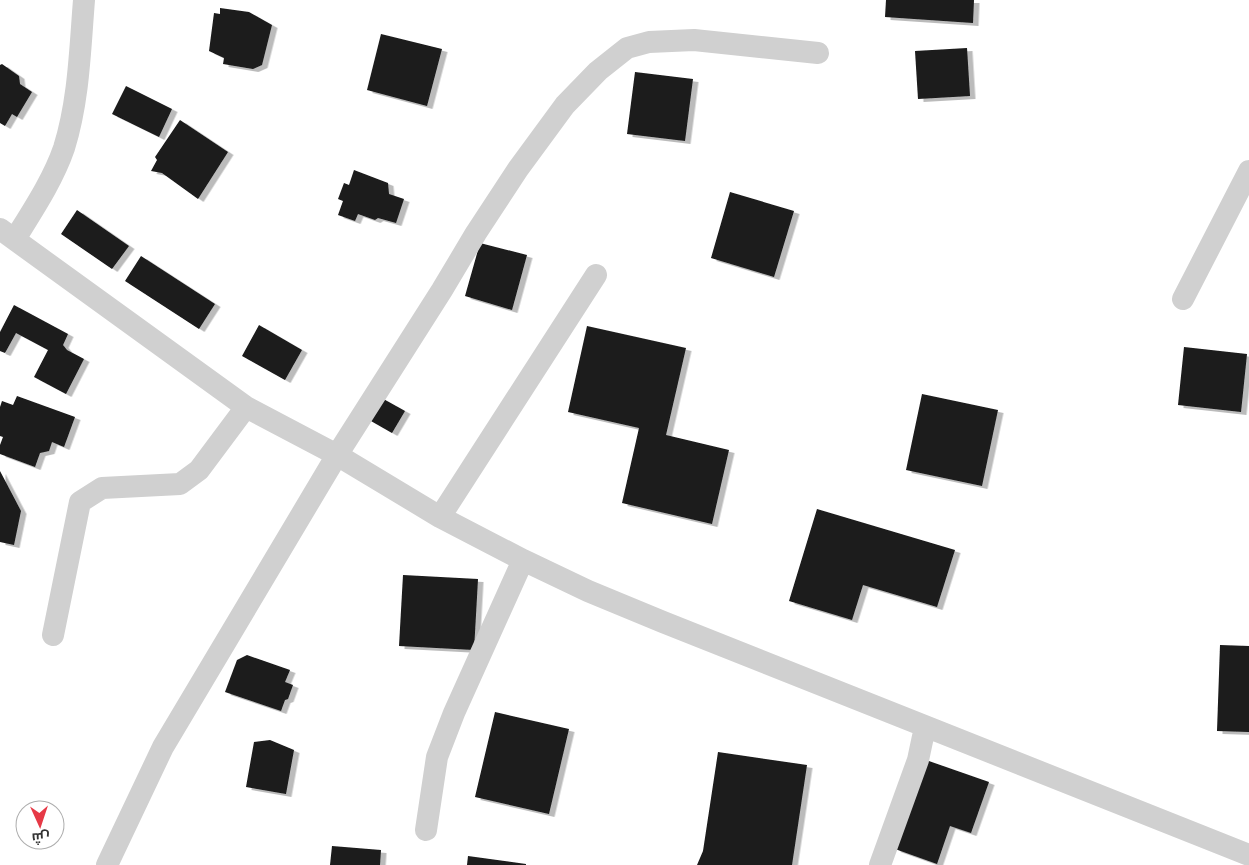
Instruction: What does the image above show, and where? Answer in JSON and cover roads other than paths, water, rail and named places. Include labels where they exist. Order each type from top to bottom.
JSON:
[{"type":"street","points":[[84,0],[76,98],[64,148],[42,196],[8,234],[246,406],[337,456],[440,517],[524,560],[588,591],[663,622],[1249,855]]},
{"type":"street","points":[[107,865],[163,747],[337,456],[476,233],[518,169],[565,105],[598,71],[627,48],[649,42],[694,40],[818,53]]},
{"type":"street","points":[[1183,299],[1249,171]]},
{"type":"street","points":[[440,517],[596,275]]},
{"type":"street","points":[[53,635],[80,502],[102,488],[180,484],[199,470],[246,406]]},
{"type":"street","points":[[426,830],[437,756],[454,713],[524,560]]},
{"type":"street","points":[[880,865],[918,760],[925,726]]}]
